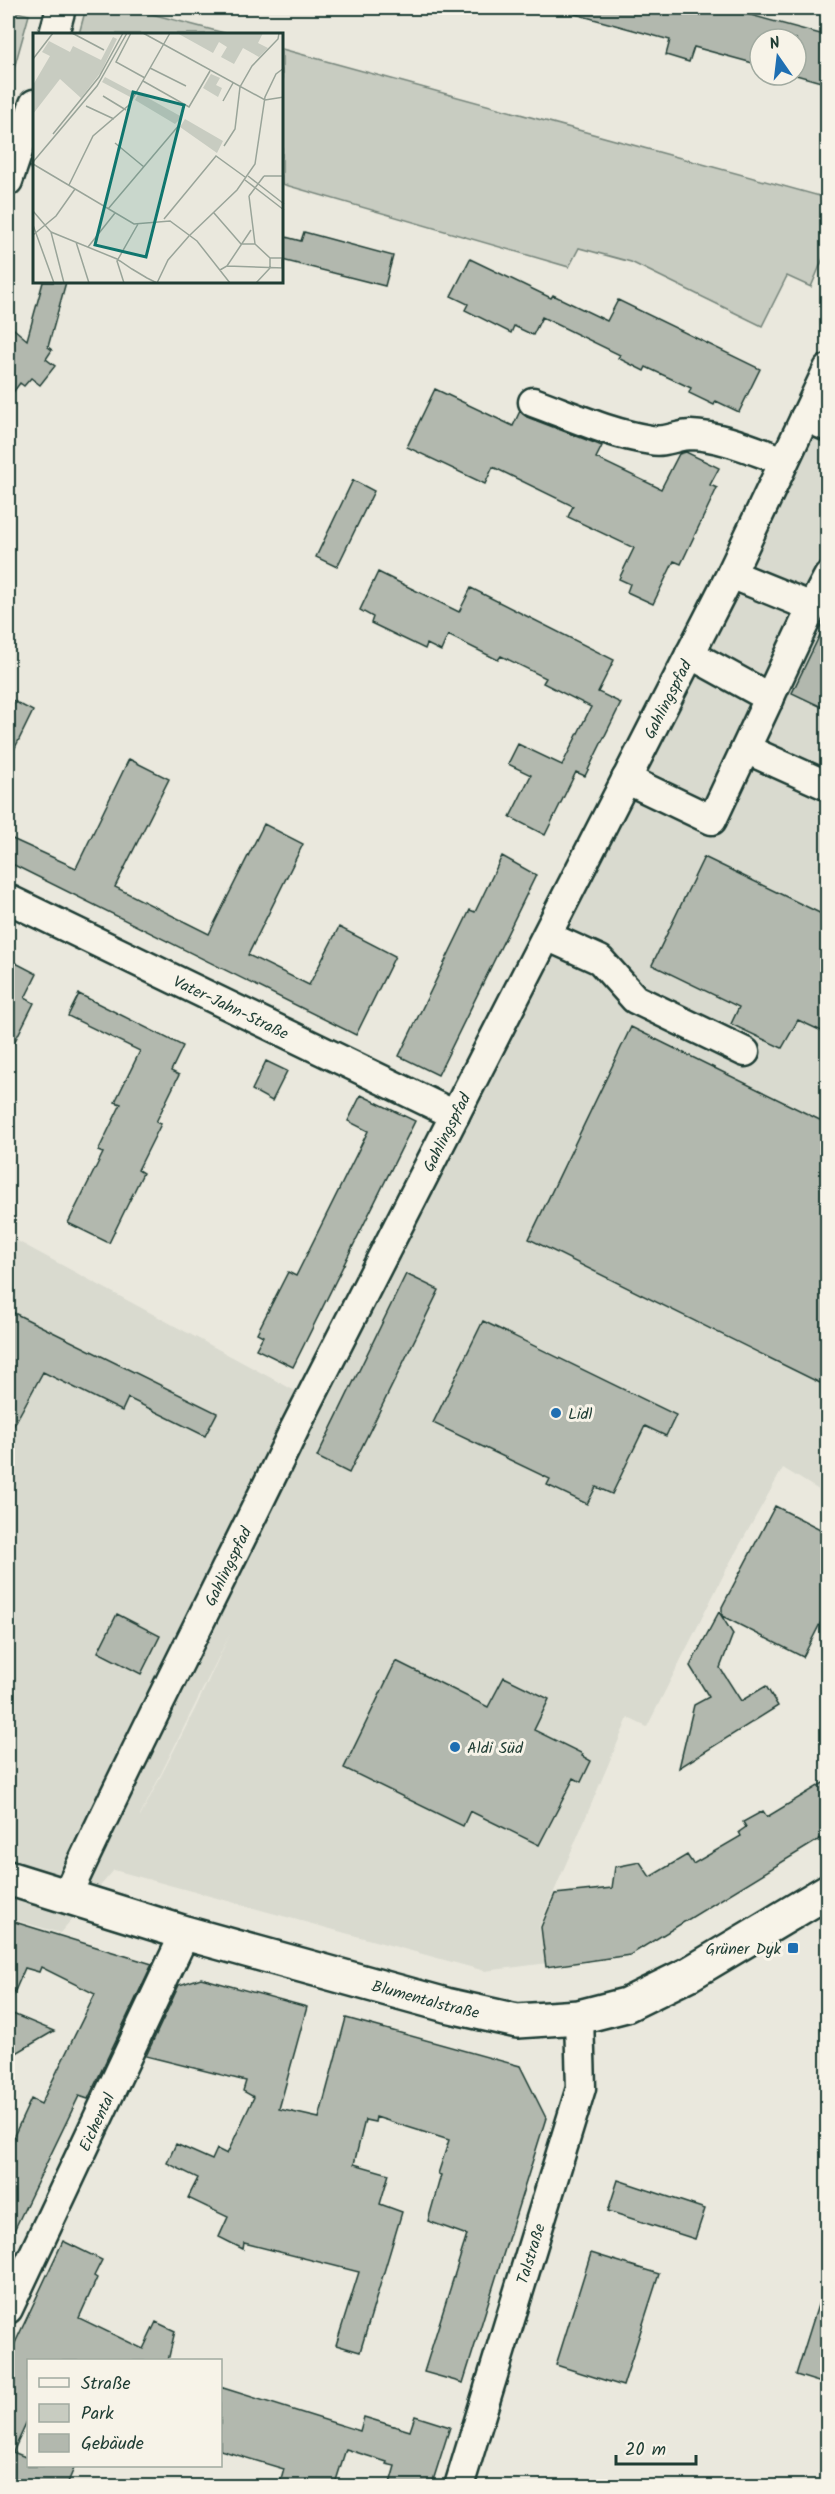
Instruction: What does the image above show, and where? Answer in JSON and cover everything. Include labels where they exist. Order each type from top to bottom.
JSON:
[{"type":"main road","name":"Blumentalstraße","points":[[8,1878],[185,1933],[446,2005],[518,2021],[579,2017],[626,2005],[716,1958],[828,1891]]},
{"type":"street","points":[[54,33],[61,8]]},
{"type":"street","points":[[8,181],[33,107]]},
{"type":"street","name":"Gahlingspfad","points":[[67,1895],[105,1812],[241,1542],[295,1428],[731,574],[784,461],[817,422],[828,369]]},
{"type":"street","points":[[533,402],[611,431],[640,438],[663,441],[688,435],[711,438],[784,461]]},
{"type":"street","points":[[731,574],[812,607]]},
{"type":"street","points":[[626,779],[712,820],[828,577]]},
{"type":"street","points":[[690,654],[770,698]]},
{"type":"street","points":[[746,749],[828,786]]},
{"type":"street","name":"Vater-Jahn-Straße","points":[[8,899],[455,1115]]},
{"type":"street","points":[[547,936],[600,960],[634,999],[745,1052]]},
{"type":"street","name":"Eichental","points":[[8,2309],[185,1933]]},
{"type":"street","name":"Talstraße","points":[[459,2487],[581,2088],[579,2017]]},
{"type":"shaded area","points":[[827,407],[827,1495],[783,1468],[728,1566],[647,1727],[628,1718],[539,1927],[548,1963],[485,1971],[114,1870],[60,1933],[8,1918],[8,1236],[325,1407]],"holes":[[[230,1634],[195,1709],[140,1817]]]},
{"type":"green space","points":[[86,8],[129,8],[224,33],[79,33]]},
{"type":"green space","points":[[8,10],[29,15],[8,90]]},
{"type":"green space","points":[[284,50],[827,198],[827,249],[811,287],[787,276],[762,326],[631,262],[579,248],[569,267],[284,185]]},
{"type":"building","points":[[576,8],[725,8],[795,27],[748,27],[748,62],[694,47],[689,62],[666,55],[670,40],[575,14]]},
{"type":"building","points":[[808,31],[828,36],[828,84],[808,78]]},
{"type":"building","points":[[304,232],[393,256],[385,286],[284,261],[284,237],[301,241]]},
{"type":"building","points":[[470,259],[551,298],[553,295],[607,321],[618,300],[760,369],[739,412],[716,401],[714,405],[689,393],[691,388],[646,367],[644,371],[618,358],[620,355],[542,317],[533,335],[514,326],[511,333],[465,310],[468,304],[451,296]]},
{"type":"building","points":[[42,284],[65,284],[48,347],[52,350],[46,359],[55,366],[40,385],[31,378],[24,386],[20,383],[8,399],[8,324],[27,340]]},
{"type":"building","points":[[435,389],[513,426],[520,411],[527,417],[602,446],[596,458],[661,489],[679,454],[686,452],[719,468],[710,485],[717,488],[681,564],[674,561],[653,604],[627,592],[630,584],[619,579],[634,548],[568,517],[573,506],[493,467],[485,484],[407,447]]},
{"type":"building","points":[[353,480],[374,491],[337,567],[316,557]]},
{"type":"building","points":[[378,572],[459,612],[471,588],[614,660],[598,692],[621,703],[585,776],[576,772],[545,835],[510,817],[531,775],[508,764],[518,744],[562,765],[591,707],[543,683],[546,678],[501,656],[498,660],[448,635],[441,651],[427,644],[425,649],[371,623],[373,617],[360,610]]},
{"type":"building","points":[[828,618],[828,710],[792,693]]},
{"type":"building","points":[[8,698],[33,711],[8,762]]},
{"type":"building","points":[[129,759],[169,779],[115,887],[209,934],[264,824],[303,844],[248,955],[309,985],[339,927],[395,956],[356,1035],[8,862],[8,837],[76,868]]},
{"type":"building","points":[[502,856],[536,875],[438,1075],[399,1056],[470,910],[475,912]]},
{"type":"building","points":[[704,857],[828,917],[828,1034],[798,1020],[782,1048],[731,1024],[739,1007],[652,965]]},
{"type":"building","points":[[8,959],[37,974],[25,998],[34,1003],[8,1055]]},
{"type":"building","points":[[79,994],[183,1046],[171,1071],[179,1075],[156,1122],[161,1124],[138,1170],[143,1173],[109,1243],[68,1223],[103,1153],[98,1151],[121,1104],[115,1102],[140,1051],[68,1016]]},
{"type":"building","points":[[631,1027],[828,1124],[828,1369],[820,1383],[529,1239]]},
{"type":"building","points":[[266,1061],[287,1071],[272,1101],[252,1090]]},
{"type":"building","points":[[361,1095],[415,1121],[293,1367],[256,1349],[263,1336],[257,1333],[288,1272],[296,1276],[368,1131],[348,1121]]},
{"type":"building","points":[[406,1274],[439,1290],[349,1473],[317,1457]]},
{"type":"building","points":[[8,1310],[217,1413],[205,1436],[128,1398],[122,1411],[43,1372],[8,1436]]},
{"type":"building","name":"Lidl","points":[[483,1321],[676,1415],[666,1436],[645,1426],[612,1494],[596,1487],[587,1504],[547,1485],[550,1479],[433,1423]]},
{"type":"building","points":[[775,1506],[828,1533],[828,1608],[803,1657],[722,1616],[722,1607]]},
{"type":"building","points":[[719,1612],[733,1634],[720,1668],[741,1701],[766,1686],[778,1706],[679,1768],[694,1705],[709,1697],[690,1666]]},
{"type":"building","points":[[117,1614],[160,1636],[141,1674],[98,1652]]},
{"type":"building","name":"Aldi Süd","points":[[396,1661],[488,1707],[504,1677],[549,1699],[534,1730],[583,1754],[582,1756],[591,1761],[581,1782],[574,1778],[539,1845],[470,1811],[463,1826],[344,1768]]},
{"type":"building","points":[[828,1780],[828,1834],[630,1955],[546,1967],[541,1927],[555,1894],[612,1888],[615,1867],[640,1862],[650,1877],[687,1855],[693,1864],[741,1836],[739,1832],[746,1827],[743,1822],[763,1811],[767,1817]]},
{"type":"building","points":[[8,1920],[152,1964],[88,2099],[79,2096],[8,2243],[8,2149],[31,2099],[41,2104],[95,1994],[41,1967],[39,1972],[25,1968],[8,2007]]},
{"type":"building","points":[[201,1978],[307,2007],[279,2109],[319,2118],[346,2018],[520,2066],[546,2118],[463,2383],[424,2372],[467,2235],[428,2221],[441,2175],[438,2174],[449,2140],[376,2117],[375,2122],[365,2120],[354,2164],[389,2174],[380,2204],[402,2212],[360,2352],[336,2345],[359,2272],[244,2243],[243,2249],[219,2237],[228,2217],[188,2198],[198,2178],[167,2163],[176,2144],[212,2160],[217,2149],[227,2154],[254,2097],[243,2091],[246,2081],[146,2056],[179,1985]]},
{"type":"building","points":[[8,2012],[54,2031],[8,2058]]},
{"type":"building","points":[[618,2180],[705,2209],[695,2239],[608,2211]]},
{"type":"building","points":[[63,2241],[102,2260],[94,2276],[97,2278],[79,2318],[143,2349],[156,2322],[175,2331],[168,2359],[27,2359],[27,2422],[13,2452],[27,2458],[27,2467],[75,2467],[66,2487],[8,2487],[8,2358]]},
{"type":"building","points":[[591,2253],[659,2274],[623,2386],[556,2365]]},
{"type":"building","points":[[823,2289],[828,2290],[828,2385],[796,2375]]},
{"type":"building","points":[[222,2388],[360,2431],[364,2417],[410,2431],[415,2416],[450,2427],[431,2487],[389,2487],[395,2466],[346,2449],[334,2487],[279,2487],[284,2469],[222,2451]]},
{"type":"place","name":"Lidl","points":[[556,1413]]},
{"type":"place","name":"Aldi Süd","points":[[455,1747]]},
{"type":"place","name":"Grüner Dyk","points":[[793,1948]]}]
